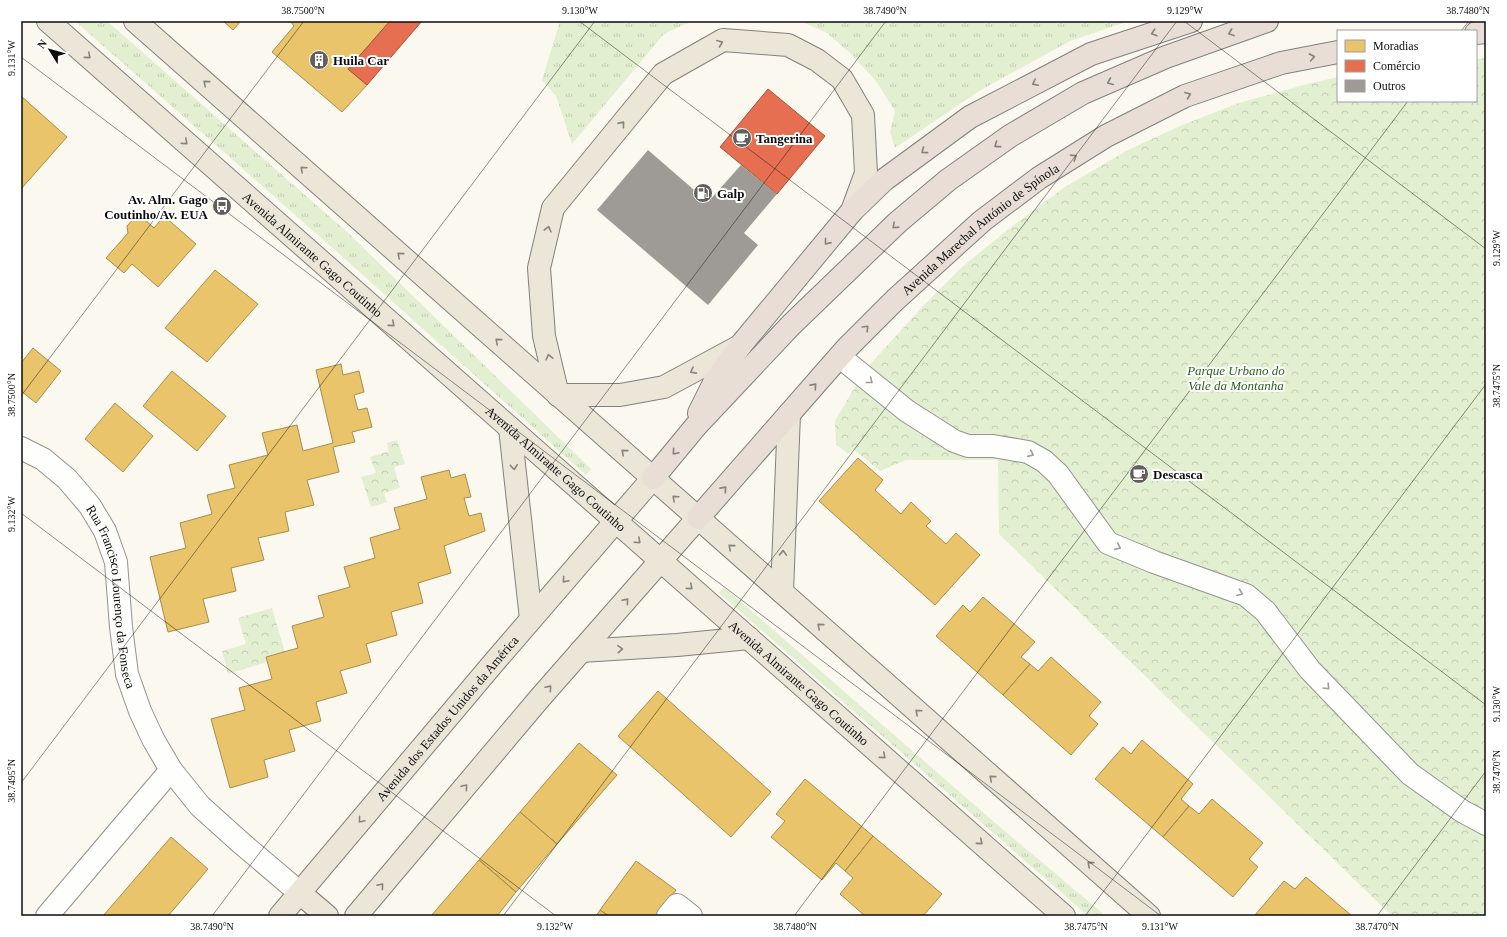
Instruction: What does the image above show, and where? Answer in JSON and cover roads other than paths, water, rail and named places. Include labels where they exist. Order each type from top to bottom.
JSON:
[{"type":"highway","points":[[696,426],[700,408],[724,366],[852,211],[884,180],[970,117],[1091,54],[1191,21]]},
{"type":"highway","points":[[653,478],[696,426],[806,310],[898,222],[948,180],[1010,136],[1084,93],[1166,57],[1268,21]]},
{"type":"highway","name":"Avenida Marechal António de Spínola","points":[[698,518],[840,357],[895,300],[982,221],[1040,178],[1106,136],[1186,96],[1281,63],[1337,52]]},
{"type":"main road","name":"Avenida Almirante Gago Coutinho","points":[[48,21],[1064,916]]},
{"type":"main road","points":[[135,21],[1149,916]]},
{"type":"main road","points":[[558,395],[544,336],[539,268],[554,208],[663,74],[724,40],[788,45],[818,60],[842,79],[863,115],[866,173],[852,211]]},
{"type":"main road","points":[[558,395],[620,394],[664,386],[740,346]]},
{"type":"main road","points":[[782,592],[789,414]]},
{"type":"main road","points":[[510,428],[531,619]]},
{"type":"main road","name":"Avenida dos Estados Unidos da América","points":[[280,916],[531,619],[653,478]]},
{"type":"main road","points":[[356,916],[581,651],[698,518]]},
{"type":"main road","points":[[581,651],[677,645],[749,638]]},
{"type":"main road","points":[[300,893],[327,916]]},
{"type":"street","points":[[840,357],[907,411],[954,440],[968,446],[993,446],[1028,452],[1044,461],[1058,474],[1108,543],[1154,562],[1246,595],[1265,611],[1310,670],[1410,774],[1462,811],[1486,824]]},
{"type":"street","name":"Rua Francisco Lourenço da Fonseca","points":[[21,448],[43,459],[67,478],[90,506],[105,532],[116,562],[121,627],[127,674],[140,711],[171,770],[200,806],[300,893]]},
{"type":"street","points":[[47,916],[171,770]]},
{"type":"street","points":[[668,916],[677,905],[691,916]]},
{"type":"place","name":"Huila Car","points":[[319,60]]},
{"type":"place","name":"Tangerina","points":[[742,138]]},
{"type":"place","name":"Galp","points":[[703,193]]},
{"type":"place","name":"Av. Alm. Gago Coutinho/Av. EUA","points":[[222,206]]},
{"type":"place","name":"Descasca","points":[[1139,474]]},
{"type":"park label","name":"Parque Urbano do Vale da Montanha","points":[[1236,378]]}]
